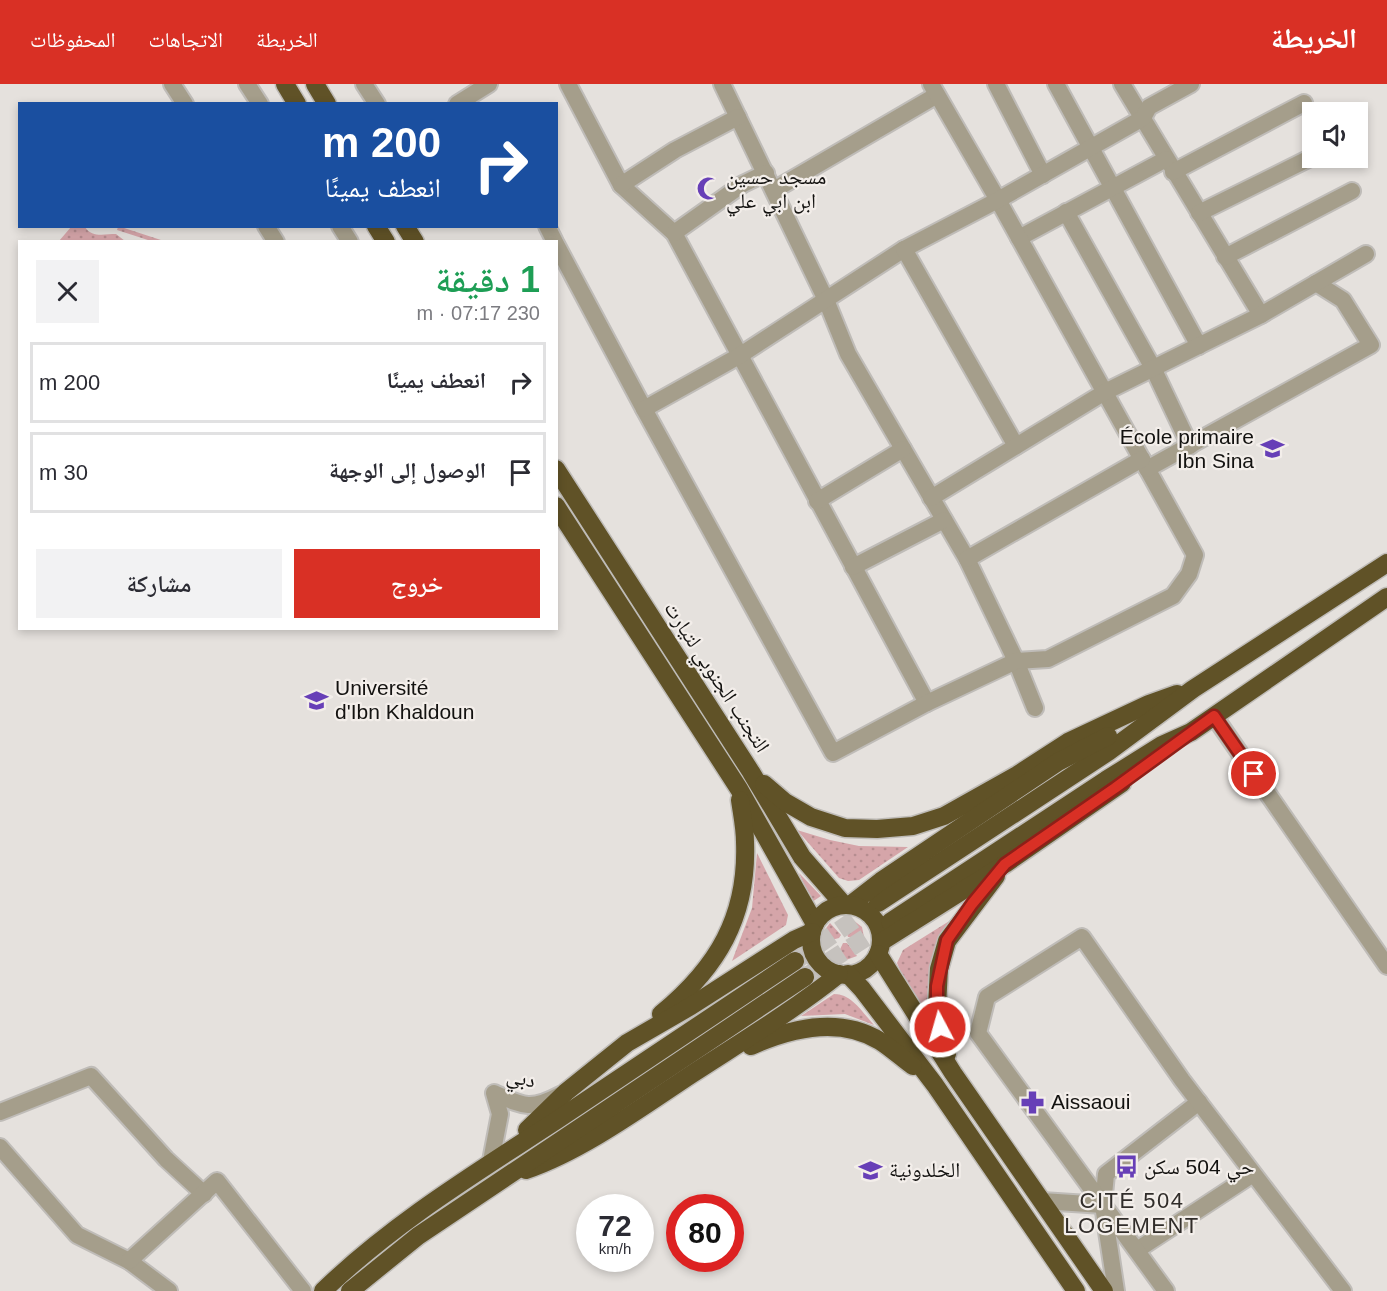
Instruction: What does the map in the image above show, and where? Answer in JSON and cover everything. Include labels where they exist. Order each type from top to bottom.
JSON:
[{"type":"highway","points":[[285,84],[296,102]]},
{"type":"highway","points":[[315,84],[326,102]]},
{"type":"highway","name":"التجنب الجنوبي لتيارت","points":[[558,473],[751,772],[802,857],[847,905]]},
{"type":"highway","name":"التجنب الجنوبي لتيارت","points":[[558,509],[739,789],[813,928]]},
{"type":"highway","points":[[878,903],[1108,752],[1193,689],[1387,563]]},
{"type":"highway","points":[[502,1178],[553,1161],[664,1092],[844,974],[866,968],[879,948],[1115,788],[1191,732],[1387,597]]},
{"type":"highway","points":[[751,772],[785,802],[811,817],[845,828],[877,829],[913,826],[944,816],[1078,737],[1149,704],[1193,689]]},
{"type":"highway","points":[[627,1043],[691,1006],[813,928],[827,910],[847,905],[1058,762],[1193,689]]},
{"type":"highway","points":[[890,922],[1106,780],[1162,745],[1191,732]]},
{"type":"highway","points":[[491,1161],[566,1092],[664,1012],[707,970],[733,923],[741,895],[745,840],[739,789]]},
{"type":"highway","points":[[953,1073],[940,1027],[937,1006],[939,969],[947,940],[972,904],[1005,864]]},
{"type":"highway","points":[[847,905],[863,909],[873,918],[879,929],[879,948],[953,1073],[1104,1291]]},
{"type":"highway","points":[[813,928],[811,942],[820,962],[828,969],[844,974],[862,989],[935,1085],[1076,1291]]},
{"type":"highway","points":[[323,1291],[379,1240],[491,1161],[795,961]]},
{"type":"highway","points":[[350,1291],[384,1261],[502,1178],[805,977]]},
{"type":"highway","points":[[664,1092],[775,1035],[795,1029],[825,1026],[854,1030],[879,1040],[935,1085]]},
{"type":"street","points":[[172,84],[184,102]]},
{"type":"street","points":[[247,84],[259,102]]},
{"type":"street","points":[[364,84],[375,102]]},
{"type":"street","points":[[568,84],[621,185],[674,233],[927,704]]},
{"type":"street","points":[[722,84],[826,300],[848,354],[967,559],[1016,661],[1035,708]]},
{"type":"street","points":[[996,84],[1043,175]]},
{"type":"street","points":[[1056,84],[1199,346]]},
{"type":"street","points":[[1122,84],[1260,315]]},
{"type":"street","points":[[644,409],[739,356],[904,249],[998,200],[1143,118],[1149,107],[1191,84]]},
{"type":"street","points":[[558,247],[644,409],[833,753],[1016,661],[1048,659],[1173,596],[1189,574],[1195,555],[998,200],[934,90],[774,190]]},
{"type":"street","points":[[463,102],[483,93]]},
{"type":"street","points":[[1019,238],[1114,187],[1169,165],[1302,104]]},
{"type":"street","points":[[621,185],[675,150],[738,117]]},
{"type":"street","points":[[1199,213],[1302,162]]},
{"type":"street","points":[[674,233],[743,184],[766,172]]},
{"type":"street","points":[[1225,257],[1352,191]]},
{"type":"street","points":[[1066,212],[1153,368],[1190,446]]},
{"type":"street","points":[[904,249],[1016,446]]},
{"type":"street","points":[[931,498],[1105,392],[1260,315],[1366,254]]},
{"type":"street","points":[[967,559],[1145,464],[1190,446],[1371,345],[1343,300],[1316,283]]},
{"type":"street","points":[[817,501],[903,449]]},
{"type":"street","points":[[853,567],[944,520]]},
{"type":"street","points":[[1214,716],[1387,966]]},
{"type":"street","points":[[1166,1291],[978,1033],[987,998],[1082,937],[1199,1102],[1342,1291]]},
{"type":"street","points":[[0,1112],[91,1076],[166,1159],[204,1194]]},
{"type":"street","name":"دبي","points":[[491,1161],[500,1114],[494,1093],[521,1105],[542,1104],[566,1092]]},
{"type":"street","points":[[1116,1291],[1103,1205],[1106,1174],[1199,1102]]},
{"type":"street","points":[[0,1147],[77,1235],[129,1261],[169,1291]]},
{"type":"street","points":[[1137,1250],[1253,1174]]},
{"type":"street","points":[[129,1261],[217,1181],[303,1291]]},
{"type":"street","points":[[1042,1201],[1103,1205]]},
{"type":"shaded area","points":[[70,228],[86,228],[95,234],[116,234],[124,240],[94,240],[60,240]]},
{"type":"shaded area","points":[[124,228],[161,240],[148,240],[117,230]]},
{"type":"shaded area","points":[[797,830],[859,846],[908,847],[859,880],[848,881],[839,878]]},
{"type":"shaded area","points":[[757,853],[788,915],[786,925],[732,961],[752,908]]},
{"type":"shaded area","points":[[799,873],[821,896],[812,902]]},
{"type":"shaded area","points":[[853,920],[862,927],[864,937],[848,937],[847,934]]},
{"type":"shaded area","points":[[951,920],[931,968],[926,1019],[910,994],[897,963],[903,950]]},
{"type":"shaded area","points":[[830,923],[841,935],[839,938],[824,942],[824,931]]},
{"type":"shaded area","points":[[843,943],[847,943],[857,956],[846,960],[836,958]]},
{"type":"shaded area","points":[[834,994],[851,1000],[874,1025],[845,1014],[801,1016]]},
{"type":"tunnel","points":[[795,961],[878,903]]},
{"type":"tunnel","points":[[805,977],[890,922]]},
{"type":"place","name":"مسجد حسين ابن ابي علي","points":[[708,189]]},
{"type":"place","name":"École primaire Ibn Sina","points":[[1272,449]]},
{"type":"place","name":"Université d'Ibn Khaldoun","points":[[317,700]]},
{"type":"place","name":"Aissaoui","points":[[1033,1102]]},
{"type":"place","name":"حي 504 سكن","points":[[1126,1167]]},
{"type":"place","name":"الخلدونية","points":[[871,1170]]},
{"type":"district","name":"CITÉ 504 LOGEMENT","points":[[1132,1212]]},
{"type":"route","points":[[940,1027],[937,986],[947,940],[972,904],[1005,864],[1214,716],[1254,774]]}]
